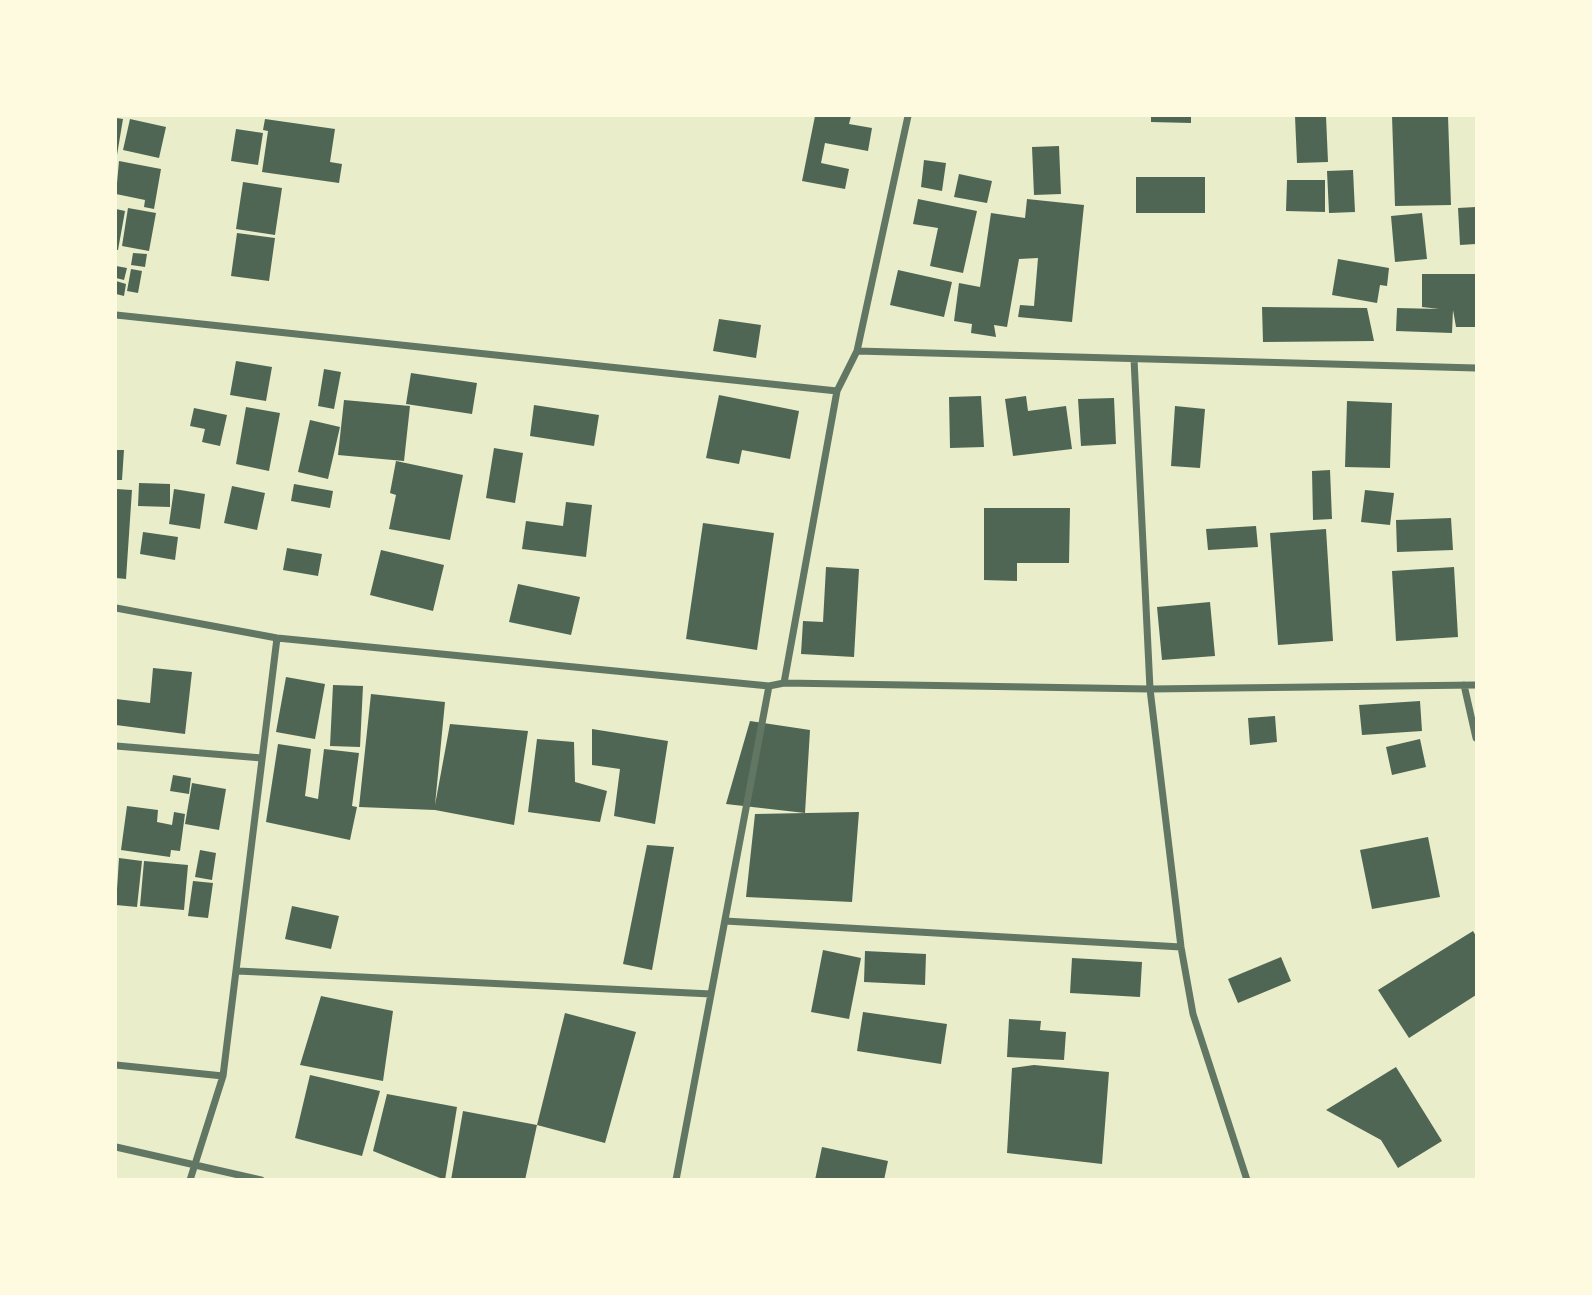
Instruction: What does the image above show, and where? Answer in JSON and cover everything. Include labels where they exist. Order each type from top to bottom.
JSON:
[{"type":"street","points":[[784,683],[837,391],[857,351],[908,116]]},
{"type":"street","points":[[116,315],[837,391]]},
{"type":"street","points":[[857,351],[1476,368]]},
{"type":"street","points":[[1134,359],[1150,689],[1181,947],[1193,1014],[1247,1180]]},
{"type":"street","points":[[116,608],[277,638],[769,686],[784,683],[1150,689],[1476,685]]},
{"type":"street","points":[[190,1180],[223,1076],[277,638]]},
{"type":"street","points":[[1464,685],[1476,738]]},
{"type":"street","points":[[676,1180],[769,686]]},
{"type":"street","points":[[116,746],[262,758]]},
{"type":"street","points":[[725,921],[1181,947]]},
{"type":"street","points":[[237,971],[711,994]]},
{"type":"street","points":[[116,1065],[223,1076]]},
{"type":"street","points":[[116,1147],[261,1180]]},
{"type":"building","points":[[815,116],[851,116],[849,124],[872,128],[868,151],[825,143],[821,163],[849,169],[845,189],[802,181]]},
{"type":"building","points":[[1151,116],[1191,116],[1191,123],[1151,122]]},
{"type":"building","points":[[1295,116],[1326,116],[1328,162],[1297,163]]},
{"type":"building","points":[[1392,116],[1448,116],[1451,205],[1395,206]]},
{"type":"building","points":[[116,118],[123,119],[117,155],[116,155]]},
{"type":"building","points":[[130,119],[166,127],[159,158],[123,150]]},
{"type":"building","points":[[265,119],[335,129],[330,162],[342,164],[339,183],[262,172],[268,131],[263,130]]},
{"type":"building","points":[[236,129],[263,133],[258,165],[231,161]]},
{"type":"building","points":[[1059,146],[1061,194],[1034,195],[1032,147]]},
{"type":"building","points":[[924,160],[946,163],[942,191],[921,187]]},
{"type":"building","points":[[119,161],[161,169],[154,209],[144,207],[145,200],[116,194]]},
{"type":"building","points":[[1353,170],[1355,212],[1329,213],[1327,171]]},
{"type":"building","points":[[959,174],[992,181],[987,203],[954,197]]},
{"type":"building","points":[[1136,177],[1205,177],[1205,213],[1136,213]]},
{"type":"building","points":[[1287,180],[1325,180],[1325,212],[1286,211]]},
{"type":"building","points":[[243,182],[282,188],[275,235],[236,229]]},
{"type":"building","points":[[918,199],[977,211],[963,273],[930,266],[938,228],[913,224]]},
{"type":"building","points":[[1027,199],[1084,205],[1072,322],[1018,317],[1020,305],[1034,306],[1038,258],[1019,259],[1007,327],[994,325],[996,337],[971,333],[972,324],[954,321],[959,283],[980,287],[991,213],[1025,218]]},
{"type":"building","points":[[1476,207],[1476,244],[1460,245],[1458,208]]},
{"type":"building","points":[[128,208],[156,213],[149,251],[122,246]]},
{"type":"building","points":[[116,209],[125,211],[118,250],[116,250]]},
{"type":"building","points":[[1422,213],[1427,259],[1395,262],[1391,216]]},
{"type":"building","points":[[237,233],[275,238],[269,281],[231,276]]},
{"type":"building","points":[[133,253],[147,254],[145,267],[131,265]]},
{"type":"building","points":[[1338,259],[1389,268],[1387,286],[1380,285],[1377,303],[1332,295]]},
{"type":"building","points":[[116,266],[127,268],[124,280],[116,278]]},
{"type":"building","points":[[131,269],[142,271],[138,293],[127,291]]},
{"type":"building","points":[[898,270],[952,282],[944,317],[890,305]]},
{"type":"building","points":[[1422,274],[1476,274],[1476,327],[1456,327],[1453,310],[1452,333],[1396,331],[1397,308],[1439,309],[1422,307]]},
{"type":"building","points":[[116,281],[126,284],[124,296],[116,294]]},
{"type":"building","points":[[1262,307],[1367,308],[1374,341],[1263,342]]},
{"type":"building","points":[[719,319],[761,325],[756,358],[713,351]]},
{"type":"building","points":[[236,361],[272,367],[266,401],[230,395]]},
{"type":"building","points":[[324,369],[341,372],[334,409],[318,406]]},
{"type":"building","points":[[411,373],[477,383],[472,414],[406,404]]},
{"type":"building","points":[[719,395],[799,411],[790,459],[742,450],[739,464],[706,458]]},
{"type":"building","points":[[981,396],[984,447],[950,448],[949,397]]},
{"type":"building","points":[[1026,396],[1028,411],[1066,406],[1072,449],[1013,456],[1005,399]]},
{"type":"building","points":[[1114,398],[1116,444],[1081,446],[1078,399]]},
{"type":"building","points":[[344,400],[410,406],[404,461],[338,455]]},
{"type":"building","points":[[1347,401],[1392,403],[1390,468],[1345,467]]},
{"type":"building","points":[[534,405],[599,415],[594,446],[530,436]]},
{"type":"building","points":[[1175,406],[1205,409],[1200,468],[1171,466]]},
{"type":"building","points":[[246,407],[280,413],[269,471],[236,464]]},
{"type":"building","points":[[194,408],[227,415],[220,446],[202,442],[205,429],[190,426]]},
{"type":"building","points":[[310,420],[340,427],[328,479],[298,472]]},
{"type":"building","points":[[494,448],[523,453],[515,503],[486,498]]},
{"type":"building","points":[[116,450],[124,450],[122,480],[116,480]]},
{"type":"building","points":[[396,461],[463,475],[450,540],[389,529],[396,495],[390,493]]},
{"type":"building","points":[[1330,470],[1332,519],[1313,520],[1312,471]]},
{"type":"building","points":[[139,483],[170,484],[170,507],[138,506]]},
{"type":"building","points":[[294,484],[333,491],[330,508],[291,501]]},
{"type":"building","points":[[232,486],[265,493],[257,530],[224,523]]},
{"type":"building","points":[[116,489],[132,490],[126,579],[116,578]]},
{"type":"building","points":[[174,489],[205,494],[200,529],[169,524]]},
{"type":"building","points":[[1365,490],[1394,493],[1390,525],[1361,522]]},
{"type":"building","points":[[566,502],[592,505],[586,557],[522,549],[526,521],[563,526]]},
{"type":"building","points":[[984,508],[1070,508],[1069,563],[1017,563],[1017,581],[984,580]]},
{"type":"building","points":[[1451,518],[1453,550],[1397,552],[1396,520]]},
{"type":"building","points":[[703,523],[774,533],[757,650],[686,639]]},
{"type":"building","points":[[1256,526],[1258,547],[1208,550],[1206,529]]},
{"type":"building","points":[[1326,529],[1333,641],[1278,645],[1270,533]]},
{"type":"building","points":[[143,532],[178,537],[175,560],[140,554]]},
{"type":"building","points":[[287,548],[322,554],[318,576],[283,570]]},
{"type":"building","points":[[381,550],[444,565],[433,611],[370,595]]},
{"type":"building","points":[[826,567],[859,569],[854,657],[801,654],[803,621],[823,622]]},
{"type":"building","points":[[1454,567],[1458,637],[1396,641],[1392,571]]},
{"type":"building","points":[[518,584],[580,597],[571,635],[509,622]]},
{"type":"building","points":[[1210,602],[1215,656],[1162,660],[1157,607]]},
{"type":"building","points":[[153,668],[192,672],[185,734],[116,725],[116,699],[150,703]]},
{"type":"building","points":[[286,677],[325,684],[315,739],[276,732]]},
{"type":"building","points":[[333,685],[363,686],[360,747],[330,746]]},
{"type":"building","points":[[371,694],[445,702],[435,805],[450,724],[528,731],[514,825],[435,810],[359,807]]},
{"type":"building","points":[[1420,701],[1422,731],[1362,735],[1359,705]]},
{"type":"building","points":[[1275,716],[1277,742],[1250,745],[1248,718]]},
{"type":"building","points":[[750,721],[810,730],[805,813],[726,804]]},
{"type":"building","points":[[592,729],[668,741],[655,824],[614,816],[620,769],[592,765]]},
{"type":"building","points":[[537,739],[574,742],[575,782],[607,791],[600,822],[528,812]]},
{"type":"building","points":[[1420,739],[1426,767],[1392,775],[1386,747]]},
{"type":"building","points":[[278,744],[311,749],[305,796],[318,799],[324,749],[359,753],[352,806],[357,807],[350,840],[266,822]]},
{"type":"building","points":[[173,775],[191,778],[189,794],[170,791]]},
{"type":"building","points":[[192,783],[226,789],[219,830],[185,824]]},
{"type":"building","points":[[127,806],[158,810],[157,822],[172,825],[174,812],[185,814],[180,851],[171,850],[170,857],[121,850]]},
{"type":"building","points":[[859,812],[852,902],[746,897],[755,814]]},
{"type":"building","points":[[1428,837],[1440,897],[1372,909],[1360,850]]},
{"type":"building","points":[[647,845],[674,847],[652,970],[623,964]]},
{"type":"building","points":[[200,850],[216,853],[212,880],[195,877]]},
{"type":"building","points":[[119,858],[142,861],[137,907],[116,905]]},
{"type":"building","points":[[144,861],[188,865],[184,910],[140,906]]},
{"type":"building","points":[[193,881],[213,883],[208,918],[188,916]]},
{"type":"building","points":[[292,906],[339,916],[331,949],[285,939]]},
{"type":"building","points":[[1473,931],[1476,936],[1476,995],[1409,1038],[1378,990]]},
{"type":"building","points":[[823,950],[861,958],[849,1019],[811,1012]]},
{"type":"building","points":[[865,951],[926,954],[925,985],[864,982]]},
{"type":"building","points":[[1281,957],[1291,981],[1238,1003],[1228,979]]},
{"type":"building","points":[[1072,958],[1142,962],[1140,997],[1070,993]]},
{"type":"building","points":[[321,996],[393,1011],[383,1081],[300,1065]]},
{"type":"building","points":[[863,1012],[947,1024],[941,1064],[857,1051]]},
{"type":"building","points":[[565,1013],[636,1032],[605,1143],[537,1125]]},
{"type":"building","points":[[1009,1019],[1041,1021],[1040,1030],[1066,1032],[1064,1060],[1007,1057]]},
{"type":"building","points":[[1034,1065],[1109,1072],[1102,1164],[1007,1153],[1012,1068]]},
{"type":"building","points":[[1396,1067],[1442,1141],[1398,1168],[1381,1140],[1326,1110]]},
{"type":"building","points":[[310,1075],[380,1091],[362,1156],[295,1138]]},
{"type":"building","points":[[387,1094],[457,1107],[445,1180],[373,1151]]},
{"type":"building","points":[[463,1111],[537,1125],[525,1180],[451,1180]]},
{"type":"building","points":[[822,1147],[888,1161],[884,1180],[815,1180]]}]
